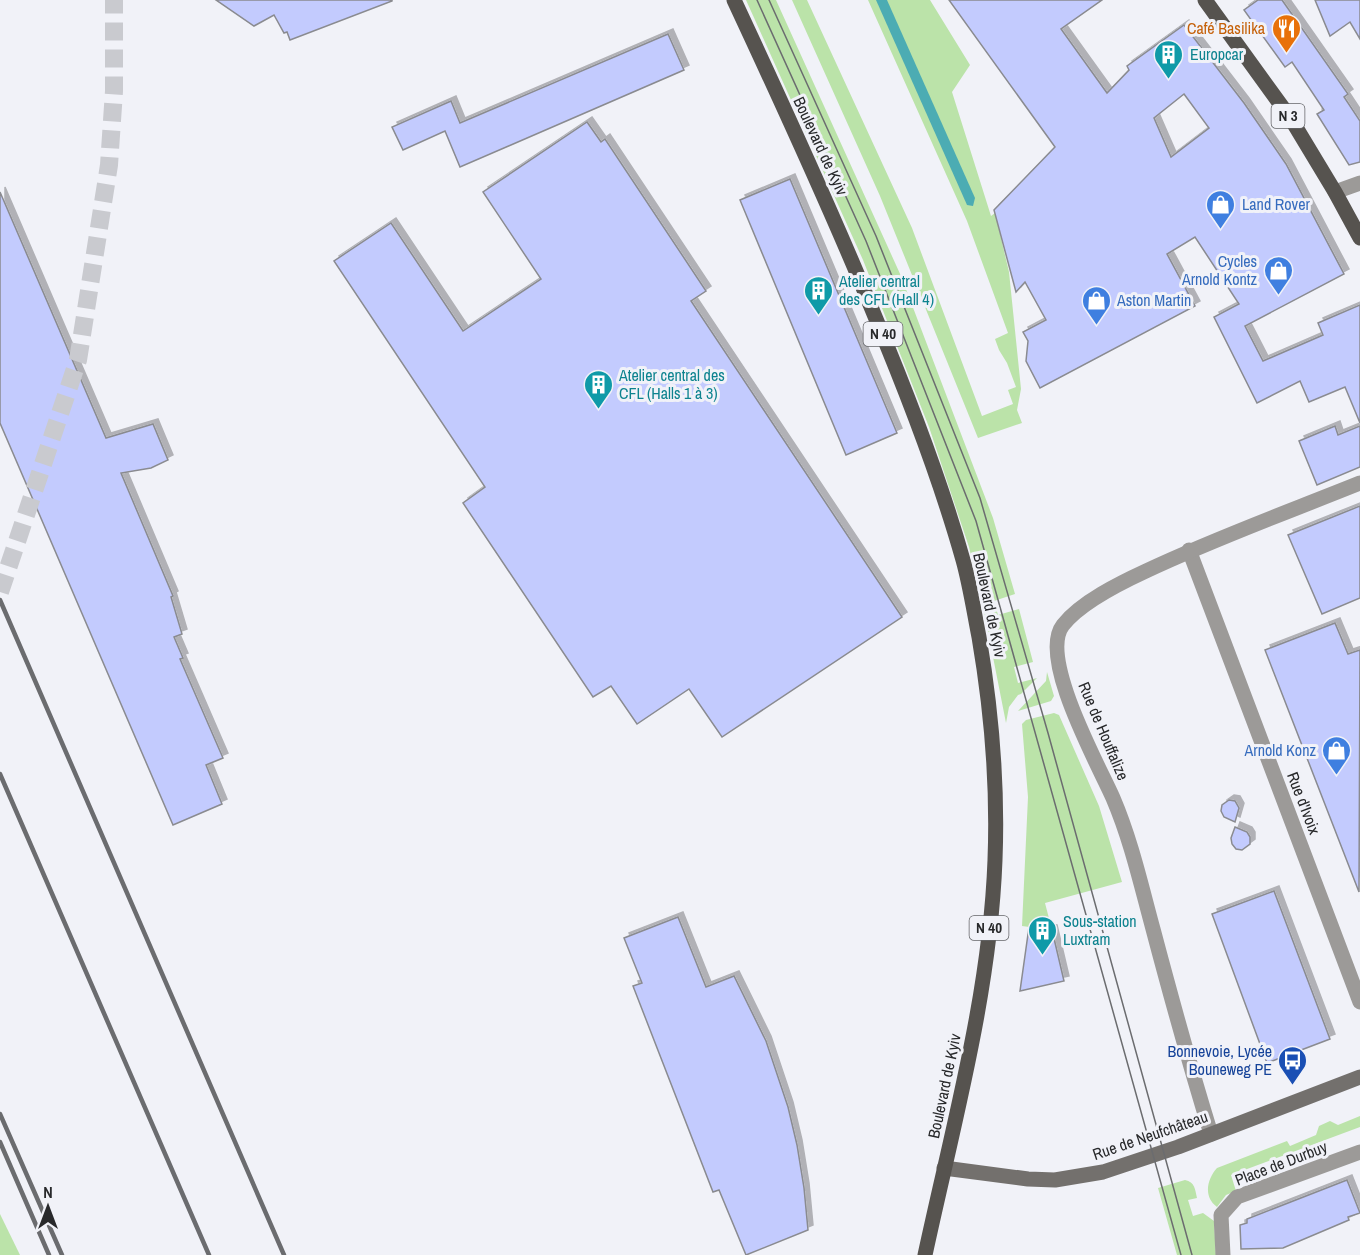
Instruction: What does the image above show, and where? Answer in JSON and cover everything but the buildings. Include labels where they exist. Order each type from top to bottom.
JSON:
[{"type":"main road","name":"Boulevard de Kyiv","points":[[734,0],[842,236],[910,400],[964,562],[987,684],[996,768],[995,862],[987,945],[979,1005],[925,1255]]},
{"type":"main road","name":"N 3","points":[[1205,0],[1291,119],[1360,238]]},
{"type":"main road","name":"Rue de Neufchâteau","points":[[944,1168],[1006,1178],[1065,1179],[1103,1172],[1178,1147],[1360,1077]]},
{"type":"street","points":[[1335,192],[1360,183]]},
{"type":"street","name":"Rue de Houffalize","points":[[1211,1134],[1181,1035],[1130,845],[1114,800],[1070,704],[1056,653],[1057,638],[1062,627],[1076,613],[1109,589],[1189,550],[1360,483]]},
{"type":"street","name":"Rue d'Ivoix","points":[[1189,550],[1360,1002]]},
{"type":"street","name":"Place de Durbuy","points":[[1223,1255],[1221,1215],[1237,1197],[1360,1152]]},
{"type":"green space","points":[[746,0],[776,0],[901,276],[993,518],[1015,594],[994,601],[998,615],[1019,609],[1033,662],[1014,667],[1018,683],[1037,678],[1018,695],[1009,707],[1006,723],[969,547],[929,427],[863,260]]},
{"type":"green space","points":[[792,0],[807,0],[912,228],[982,416],[1013,404],[1008,390],[1016,387],[995,339],[1008,333],[967,221],[868,0],[930,0],[970,65],[952,92],[991,216],[995,213],[1009,272],[1021,389],[1017,410],[1022,423],[978,438],[880,196]]},
{"type":"green space","points":[[1047,672],[1054,696],[1051,701],[1018,711],[1046,681]]},
{"type":"green space","points":[[1054,713],[1059,715],[1099,806],[1122,882],[1045,903],[1052,930],[1022,926],[1028,797],[1022,724],[1026,720]]},
{"type":"green space","points":[[1360,1116],[1360,1127],[1231,1175],[1236,1191],[1226,1195],[1217,1207],[1210,1198],[1209,1183],[1217,1168],[1287,1141],[1290,1146],[1316,1135],[1319,1126],[1330,1121],[1338,1125]]},
{"type":"green space","points":[[1185,1180],[1193,1184],[1196,1192],[1197,1198],[1188,1200],[1193,1216],[1203,1213],[1214,1221],[1216,1255],[1177,1255],[1158,1188]]},
{"type":"green space","points":[[0,1214],[20,1255],[0,1255]]},
{"type":"water","points":[[876,0],[887,0],[975,198],[973,206],[967,205]]},
{"type":"tunnel","points":[[0,592],[78,360],[109,165],[114,91],[114,0]]},
{"type":"tram line","points":[[757,0],[866,241],[976,521],[1181,1255]]},
{"type":"tram line","points":[[769,0],[876,236],[980,498],[1048,733],[1192,1255]]},
{"type":"railway","points":[[0,600],[284,1255]]},
{"type":"railway","points":[[0,774],[209,1255]]},
{"type":"railway","points":[[0,1114],[62,1255]]},
{"type":"railway","points":[[0,1142],[49,1255]]},
{"type":"place","name":"Café Basilika","points":[[1286,54]]},
{"type":"place","name":"Europcar","points":[[1169,80]]},
{"type":"place","name":"Land Rover","points":[[1221,230]]},
{"type":"place","name":"Cycles Arnold Kontz","points":[[1278,296]]},
{"type":"place","name":"Atelier central des CFL (Hall 4)","points":[[818,316]]},
{"type":"place","name":"Aston Martin","points":[[1096,326]]},
{"type":"place","name":"Atelier central des CFL (Halls 1 à 3)","points":[[598,410]]},
{"type":"place","name":"Arnold Konz","points":[[1337,776]]},
{"type":"place","name":"Sous-station Luxtram","points":[[1042,956]]},
{"type":"place","name":"Bonnevoie, Lycée Bouneweg PE","points":[[1293,1086]]}]
